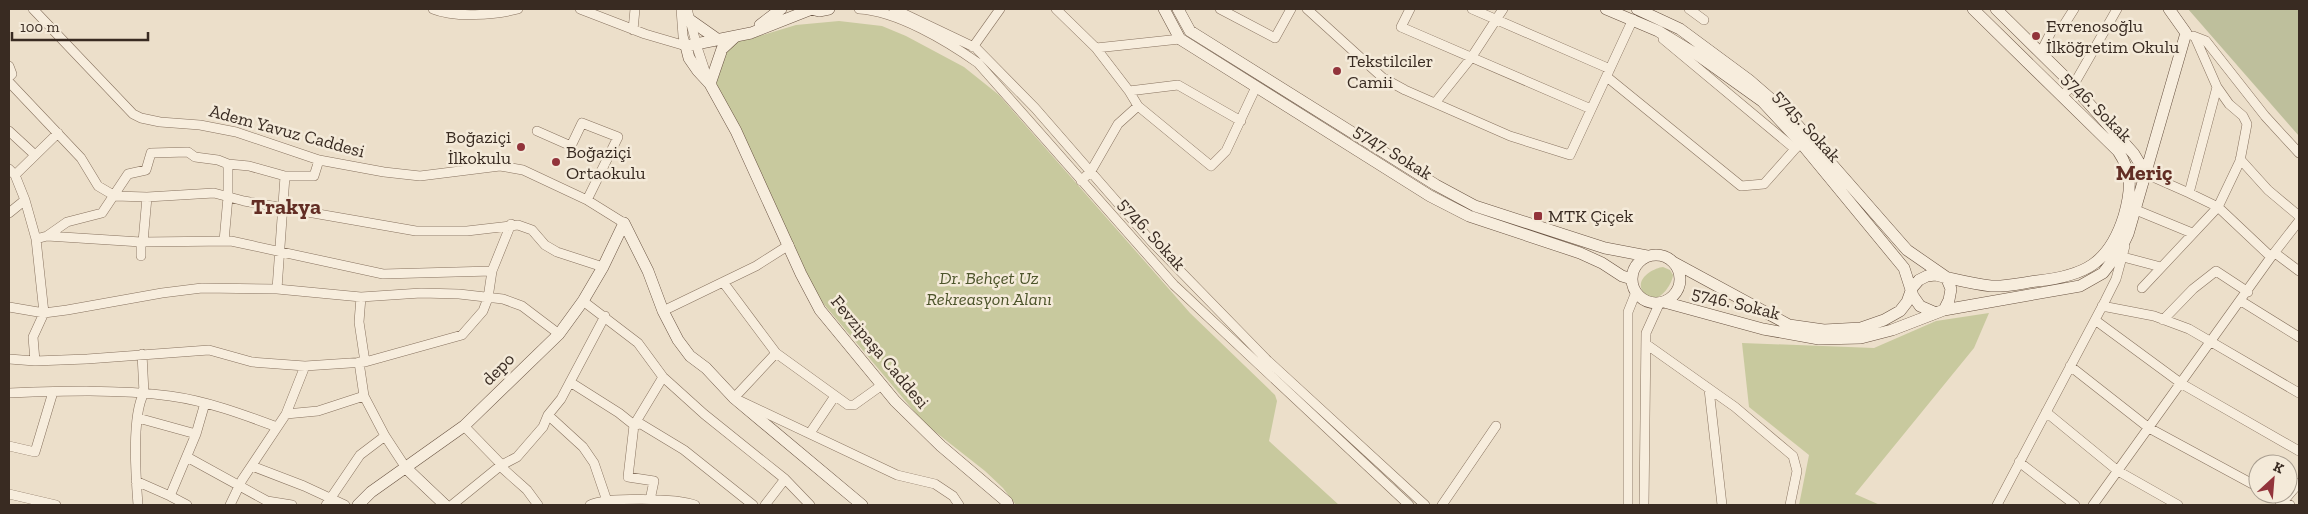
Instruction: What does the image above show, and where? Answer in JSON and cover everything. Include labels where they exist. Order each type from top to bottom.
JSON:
[{"type":"main road","points":[[751,33],[780,9]]},
{"type":"main road","points":[[691,45],[751,33],[811,9],[819,11],[829,9]]},
{"type":"main road","name":"5747. Sokak","points":[[1164,9],[1180,39],[1430,196],[1469,216],[1580,253],[1602,263],[1622,276],[1632,279]]},
{"type":"main road","name":"5747. Sokak","points":[[1178,9],[1190,32],[1436,185],[1475,206],[1605,248],[1647,256]]},
{"type":"main road","name":"5745. Sokak","points":[[1606,9],[1635,14],[1680,30],[1711,51],[1786,112],[1907,250],[1946,277]]},
{"type":"main road","name":"5746. Sokak","points":[[1647,256],[1661,255],[1788,324],[1824,330],[1861,328],[1884,320],[1900,311],[1907,302],[1912,288],[1927,276],[1946,277],[1993,286],[2065,278],[2085,270],[2099,260],[2111,246],[2128,200],[2130,177],[2126,163],[2118,151],[1973,9]]},
{"type":"main road","name":"5746. Sokak","points":[[1996,9],[2073,86],[2134,154],[2146,174]]},
{"type":"main road","points":[[2169,9],[2190,35]]},
{"type":"main road","points":[[689,14],[717,39]]},
{"type":"main road","name":"5745. Sokak","points":[[1635,14],[1658,31],[1699,56],[1762,101],[1798,146],[1898,260],[1904,268],[1914,296],[1920,306],[1940,311]]},
{"type":"main road","name":"5746. Sokak","points":[[1636,292],[1648,302],[1662,302],[1764,330],[1819,339],[1861,338],[1892,330],[1940,311],[2080,286],[2103,273],[2120,251],[2128,234],[2190,35]]},
{"type":"main road","points":[[710,84],[722,49],[736,36]]},
{"type":"main road","name":"Fevzipaşa Caddesi","points":[[691,45],[693,65],[710,84],[736,131],[801,274],[820,310],[882,385],[940,446],[1007,502],[1008,505]]},
{"type":"main road","points":[[624,224],[648,271],[663,310],[678,340],[690,356],[706,368],[734,398],[862,505]]},
{"type":"main road","name":"depo","points":[[358,505],[371,492],[464,426],[558,334],[583,301],[603,267],[624,224]]},
{"type":"main road","points":[[1636,292],[1632,279],[1636,265],[1647,256]]},
{"type":"main road","name":"5746. Sokak","points":[[1662,302],[1676,292],[1679,285],[1678,269],[1673,262]]},
{"type":"main road","points":[[1940,311],[1949,300],[1951,289],[1946,277]]},
{"type":"main road","points":[[406,468],[445,505]]},
{"type":"street","name":"Adem Yavuz Caddesi","points":[[33,9],[133,114],[160,122],[200,125],[236,132],[319,160],[384,172],[420,176],[500,166],[524,170],[587,200],[624,224]]},
{"type":"street","points":[[433,9],[446,14],[505,12],[518,9]]},
{"type":"street","points":[[580,9],[633,30],[691,45]]},
{"type":"street","points":[[633,30],[635,9]]},
{"type":"street","points":[[681,9],[683,36],[691,45]]},
{"type":"street","name":"5746. Sokak","points":[[859,9],[884,13],[913,26],[963,53],[978,64],[1174,285],[1409,505]]},
{"type":"street","name":"5746. Sokak","points":[[894,9],[973,47],[1036,108],[1151,241],[1266,359],[1425,505]]},
{"type":"street","points":[[973,47],[1000,9]]},
{"type":"street","points":[[1056,9],[1096,48],[1129,91],[1138,106],[1211,166],[1226,151],[1256,87]]},
{"type":"street","points":[[1220,9],[1275,38],[1291,9]]},
{"type":"street","points":[[1307,9],[1382,78],[1510,136],[1570,155],[1635,14]]},
{"type":"street","points":[[1410,9],[1401,27],[1591,109]]},
{"type":"street","points":[[1472,9],[1608,73],[1741,186],[1764,184],[1798,146]]},
{"type":"street","points":[[1435,103],[1471,58],[1503,9]]},
{"type":"street","points":[[1689,9],[1704,20]]},
{"type":"street","points":[[2041,52],[2054,26],[2062,28],[2074,9]]},
{"type":"street","points":[[2061,96],[2073,86],[2117,9]]},
{"type":"street","points":[[689,14],[691,45]]},
{"type":"street","points":[[2142,288],[2192,232],[2218,207],[2234,177],[2247,124],[2243,116],[2229,104],[2218,87],[2190,35]]},
{"type":"street","points":[[2190,35],[2206,41],[2266,116],[2299,153]]},
{"type":"street","points":[[1096,48],[1180,39]]},
{"type":"street","points":[[9,66],[12,74],[9,77]]},
{"type":"street","points":[[9,82],[81,158],[98,186],[115,196],[147,197],[214,193],[416,231],[467,231],[511,224],[532,230],[545,245],[557,252],[603,267]]},
{"type":"street","points":[[1129,91],[1178,85],[1241,120]]},
{"type":"street","points":[[2188,192],[2218,87]]},
{"type":"street","points":[[1082,181],[1118,124],[1138,106]]},
{"type":"street","points":[[537,131],[571,146],[582,123],[618,138],[587,200]]},
{"type":"street","points":[[9,132],[35,154]]},
{"type":"street","points":[[35,361],[33,337],[44,312],[36,239],[25,200],[12,172],[35,154],[58,132]]},
{"type":"street","points":[[47,236],[67,222],[102,213],[128,174],[146,170],[151,153],[188,152],[194,157],[249,166],[285,176],[314,176],[319,160]]},
{"type":"street","points":[[2240,158],[2268,190],[2299,216]]},
{"type":"street","points":[[224,241],[228,197],[228,164]]},
{"type":"street","points":[[2146,174],[2218,207],[2273,255],[2299,271]]},
{"type":"street","points":[[277,289],[285,176]]},
{"type":"street","points":[[141,256],[147,197]]},
{"type":"street","points":[[9,213],[25,200]]},
{"type":"street","points":[[2136,210],[2192,232]]},
{"type":"street","points":[[2093,505],[2299,221]]},
{"type":"street","points":[[9,359],[35,361],[209,350],[252,362],[305,366],[362,362],[462,335],[483,311],[488,298],[492,271],[511,224]]},
{"type":"street","points":[[1997,505],[2116,279],[2128,234]]},
{"type":"street","points":[[36,239],[47,236],[142,242],[224,241],[280,250],[383,274],[492,271]]},
{"type":"street","points":[[663,310],[756,266],[789,245]]},
{"type":"street","points":[[2123,257],[2161,267]]},
{"type":"street","points":[[2163,320],[2193,289],[2216,271],[2248,292]]},
{"type":"street","points":[[723,282],[776,353],[835,396],[852,406],[882,385]]},
{"type":"street","points":[[9,307],[44,312],[202,288],[277,289],[361,297],[431,293],[459,294],[503,299],[522,306],[558,334]]},
{"type":"street","points":[[1628,505],[1628,312],[1636,292]]},
{"type":"street","points":[[361,297],[359,322],[364,396],[385,436],[406,468]]},
{"type":"street","points":[[583,301],[638,343],[663,377],[704,414],[785,479],[810,505]]},
{"type":"street","points":[[2241,301],[2299,336]]},
{"type":"street","name":"5746. Sokak","points":[[1644,505],[1646,332],[1662,302]]},
{"type":"street","points":[[2102,306],[2163,320],[2189,329],[2299,393]]},
{"type":"street","points":[[452,505],[500,466],[517,457],[543,427],[548,415],[561,399],[605,316]]},
{"type":"street","points":[[2095,320],[2182,384],[2299,452]]},
{"type":"street","points":[[1646,344],[1734,407],[1793,456],[1797,471],[1790,505]]},
{"type":"street","points":[[776,353],[734,398],[897,475],[935,484],[953,496],[959,505]]},
{"type":"street","points":[[138,505],[136,481],[138,418],[140,399],[144,394],[142,354]]},
{"type":"street","points":[[230,505],[240,484],[286,414],[305,366]]},
{"type":"street","points":[[2070,366],[2149,428],[2248,482]]},
{"type":"street","points":[[650,500],[654,481],[628,478],[634,425],[663,377]]},
{"type":"street","points":[[570,382],[619,413],[634,425],[641,424],[684,450],[753,505]]},
{"type":"street","points":[[1709,389],[1722,505]]},
{"type":"street","points":[[9,394],[118,391],[172,396],[225,408],[277,427]]},
{"type":"street","points":[[9,446],[35,452],[53,392]]},
{"type":"street","points":[[286,414],[318,411],[364,396]]},
{"type":"street","points":[[810,433],[835,396]]},
{"type":"street","points":[[170,496],[196,434],[205,403]]},
{"type":"street","points":[[2046,412],[2118,471],[2178,505]]},
{"type":"street","points":[[548,415],[583,447],[594,463],[610,502]]},
{"type":"street","points":[[138,418],[196,434]]},
{"type":"street","points":[[464,426],[499,462],[500,466],[527,490],[538,505]]},
{"type":"street","points":[[1442,505],[1496,426]]},
{"type":"street","points":[[328,502],[360,455],[385,436]]},
{"type":"street","points":[[187,457],[240,484],[269,503],[292,505]]},
{"type":"street","points":[[2019,462],[2075,505]]},
{"type":"street","points":[[252,466],[304,486],[328,502],[345,505]]},
{"type":"street","points":[[765,505],[785,479]]},
{"type":"street","points":[[136,481],[187,505]]},
{"type":"street","points":[[9,494],[23,502],[56,505]]},
{"type":"street","points":[[590,505],[650,500],[694,505]]},
{"type":"green space","points":[[2188,9],[2299,9],[2299,136]]},
{"type":"green space","name":"Dr. Behçet Uz Rekreasyon Alanı","points":[[839,21],[882,26],[906,36],[964,67],[999,95],[1190,313],[1275,395],[1277,401],[1269,441],[1339,505],[1016,505],[1003,488],[985,471],[924,423],[817,296],[721,98],[711,69],[735,42],[796,25]]},
{"type":"green space","points":[[1663,267],[1670,270],[1673,275],[1670,285],[1658,297],[1649,297],[1641,288],[1643,279],[1650,272]]},
{"type":"green space","points":[[1989,313],[1974,348],[1855,494],[1880,505],[1799,505],[1809,455],[1749,407],[1742,343],[1874,348],[1936,321]]},
{"type":"place","name":"Evrenosoğlu İlköğretim Okulu","points":[[2036,36]]},
{"type":"place","name":"Tekstilciler Camii","points":[[1337,71]]},
{"type":"place","name":"Boğaziçi İlkokulu","points":[[521,147]]},
{"type":"place","name":"Boğaziçi Ortaokulu","points":[[556,162]]},
{"type":"place","name":"MTK Çiçek","points":[[1538,216]]},
{"type":"district","name":"Meriç","points":[[2144,172]]},
{"type":"district","name":"Trakya","points":[[286,206]]}]
